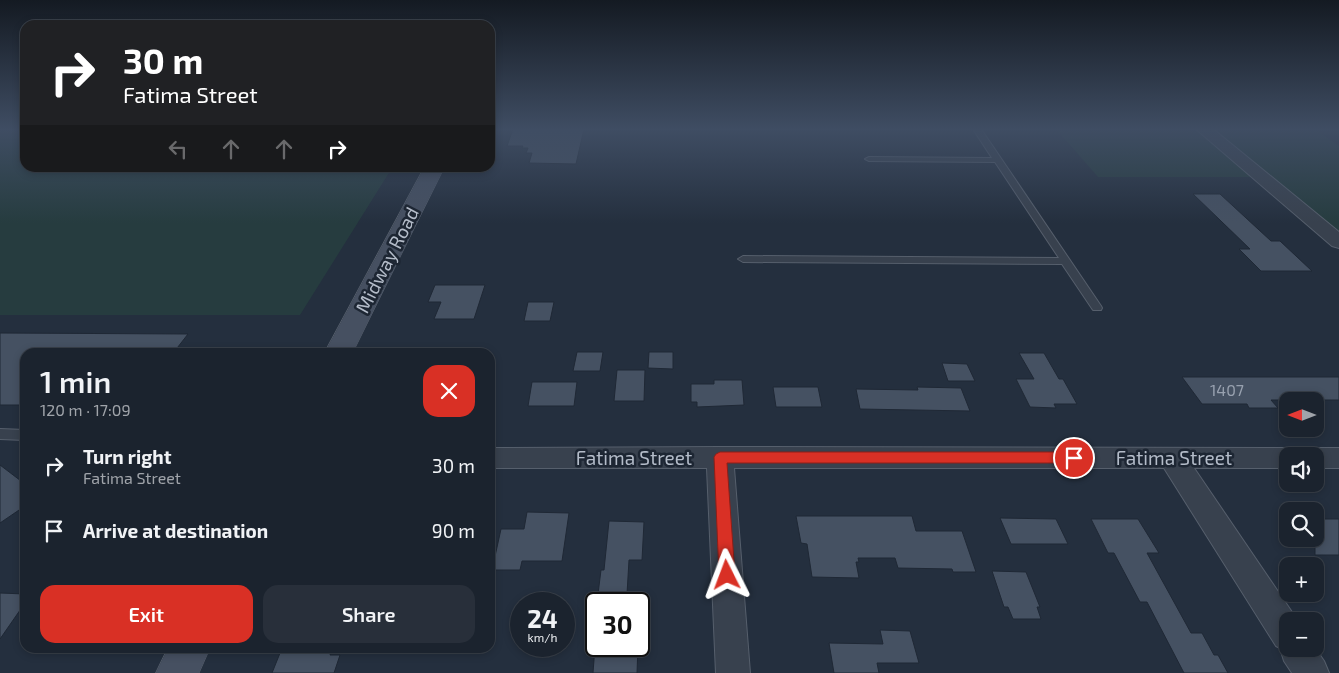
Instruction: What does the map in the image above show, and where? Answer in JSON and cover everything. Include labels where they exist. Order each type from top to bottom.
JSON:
[{"type":"main road","name":"Midway Road","points":[[341,348],[432,172]]},
{"type":"main road","points":[[177,673],[187,653]]},
{"type":"street","points":[[1242,160],[1339,242]]},
{"type":"street","points":[[720,457],[733,673]]},
{"type":"street","name":"Fatima Street","points":[[495,458],[1279,458]]},
{"type":"street","points":[[1172,458],[1279,621]]},
{"type":"street","points":[[1324,458],[1339,458]]},
{"type":"street","points":[[1301,657],[1312,673]]},
{"type":"lane","points":[[998,160],[1097,308]]},
{"type":"lane","points":[[742,259],[1066,261]]},
{"type":"lane","points":[[0,434],[20,435]]},
{"type":"green space","points":[[0,160],[20,160],[20,172],[389,172],[300,315],[0,315]]},
{"type":"green space","points":[[1083,160],[1339,160],[1339,234],[1255,177],[1098,177]]},
{"type":"building","points":[[530,160],[577,160],[576,164],[529,163]]},
{"type":"building","points":[[1193,194],[1220,194],[1271,241],[1280,241],[1312,271],[1261,271],[1239,249],[1250,249]]},
{"type":"building","points":[[435,285],[485,285],[474,319],[434,319],[441,302],[428,302]]},
{"type":"building","points":[[528,302],[554,302],[550,321],[524,321]]},
{"type":"building","points":[[0,333],[188,334],[177,348],[20,348],[20,405],[0,405]]},
{"type":"building","points":[[577,352],[603,352],[600,371],[573,371]]},
{"type":"building","points":[[649,352],[673,352],[673,369],[648,368]]},
{"type":"building","points":[[1019,353],[1044,353],[1059,379],[1063,379],[1077,404],[1054,404],[1056,408],[1030,407],[1016,379],[1034,379]]},
{"type":"building","points":[[942,363],[967,364],[975,381],[948,381]]},
{"type":"building","points":[[617,370],[645,370],[644,401],[614,401]]},
{"type":"building","points":[[1182,377],[1339,377],[1339,400],[1324,400],[1324,392],[1279,392],[1279,400],[1271,400],[1278,408],[1249,408],[1247,404],[1202,404]]},
{"type":"building","points":[[714,380],[742,380],[744,405],[697,407],[697,402],[691,402],[691,384],[714,384]]},
{"type":"building","points":[[532,382],[577,382],[574,406],[528,406]]},
{"type":"building","points":[[773,387],[818,387],[822,407],[776,407]]},
{"type":"building","points":[[917,387],[961,388],[970,411],[860,409],[856,389],[918,390]]},
{"type":"building","points":[[0,465],[20,480],[20,509],[0,523]]},
{"type":"building","points":[[527,512],[569,513],[562,561],[522,561],[520,570],[495,570],[495,556],[501,529],[524,529]]},
{"type":"building","points":[[796,516],[912,516],[916,531],[962,531],[976,572],[953,572],[952,569],[898,568],[895,558],[858,558],[859,562],[856,562],[859,578],[812,577],[807,544],[801,543]]},
{"type":"building","points":[[1000,518],[1056,519],[1068,544],[1011,544]]},
{"type":"building","points":[[1091,519],[1138,519],[1159,553],[1147,553],[1191,633],[1202,633],[1214,655],[1218,655],[1228,673],[1184,673],[1147,602],[1140,602],[1114,553],[1108,553]]},
{"type":"building","points":[[1324,519],[1339,519],[1339,555],[1315,555],[1315,547],[1324,547]]},
{"type":"building","points":[[609,521],[644,522],[642,560],[629,560],[627,592],[598,592],[601,570],[604,570]]},
{"type":"building","points":[[992,571],[1026,572],[1040,607],[1037,607],[1041,619],[1013,619],[1008,607],[1004,607]]},
{"type":"building","points":[[0,593],[20,594],[20,610],[0,639]]},
{"type":"building","points":[[880,630],[910,631],[919,663],[877,663],[879,673],[834,673],[829,643],[883,644]]},
{"type":"building","points":[[280,653],[331,653],[330,655],[340,655],[334,673],[272,673]]},
{"type":"building","points":[[594,657],[638,657],[637,673],[593,673]]},
{"type":"route","points":[[727,575],[720,457],[1074,458]]}]
